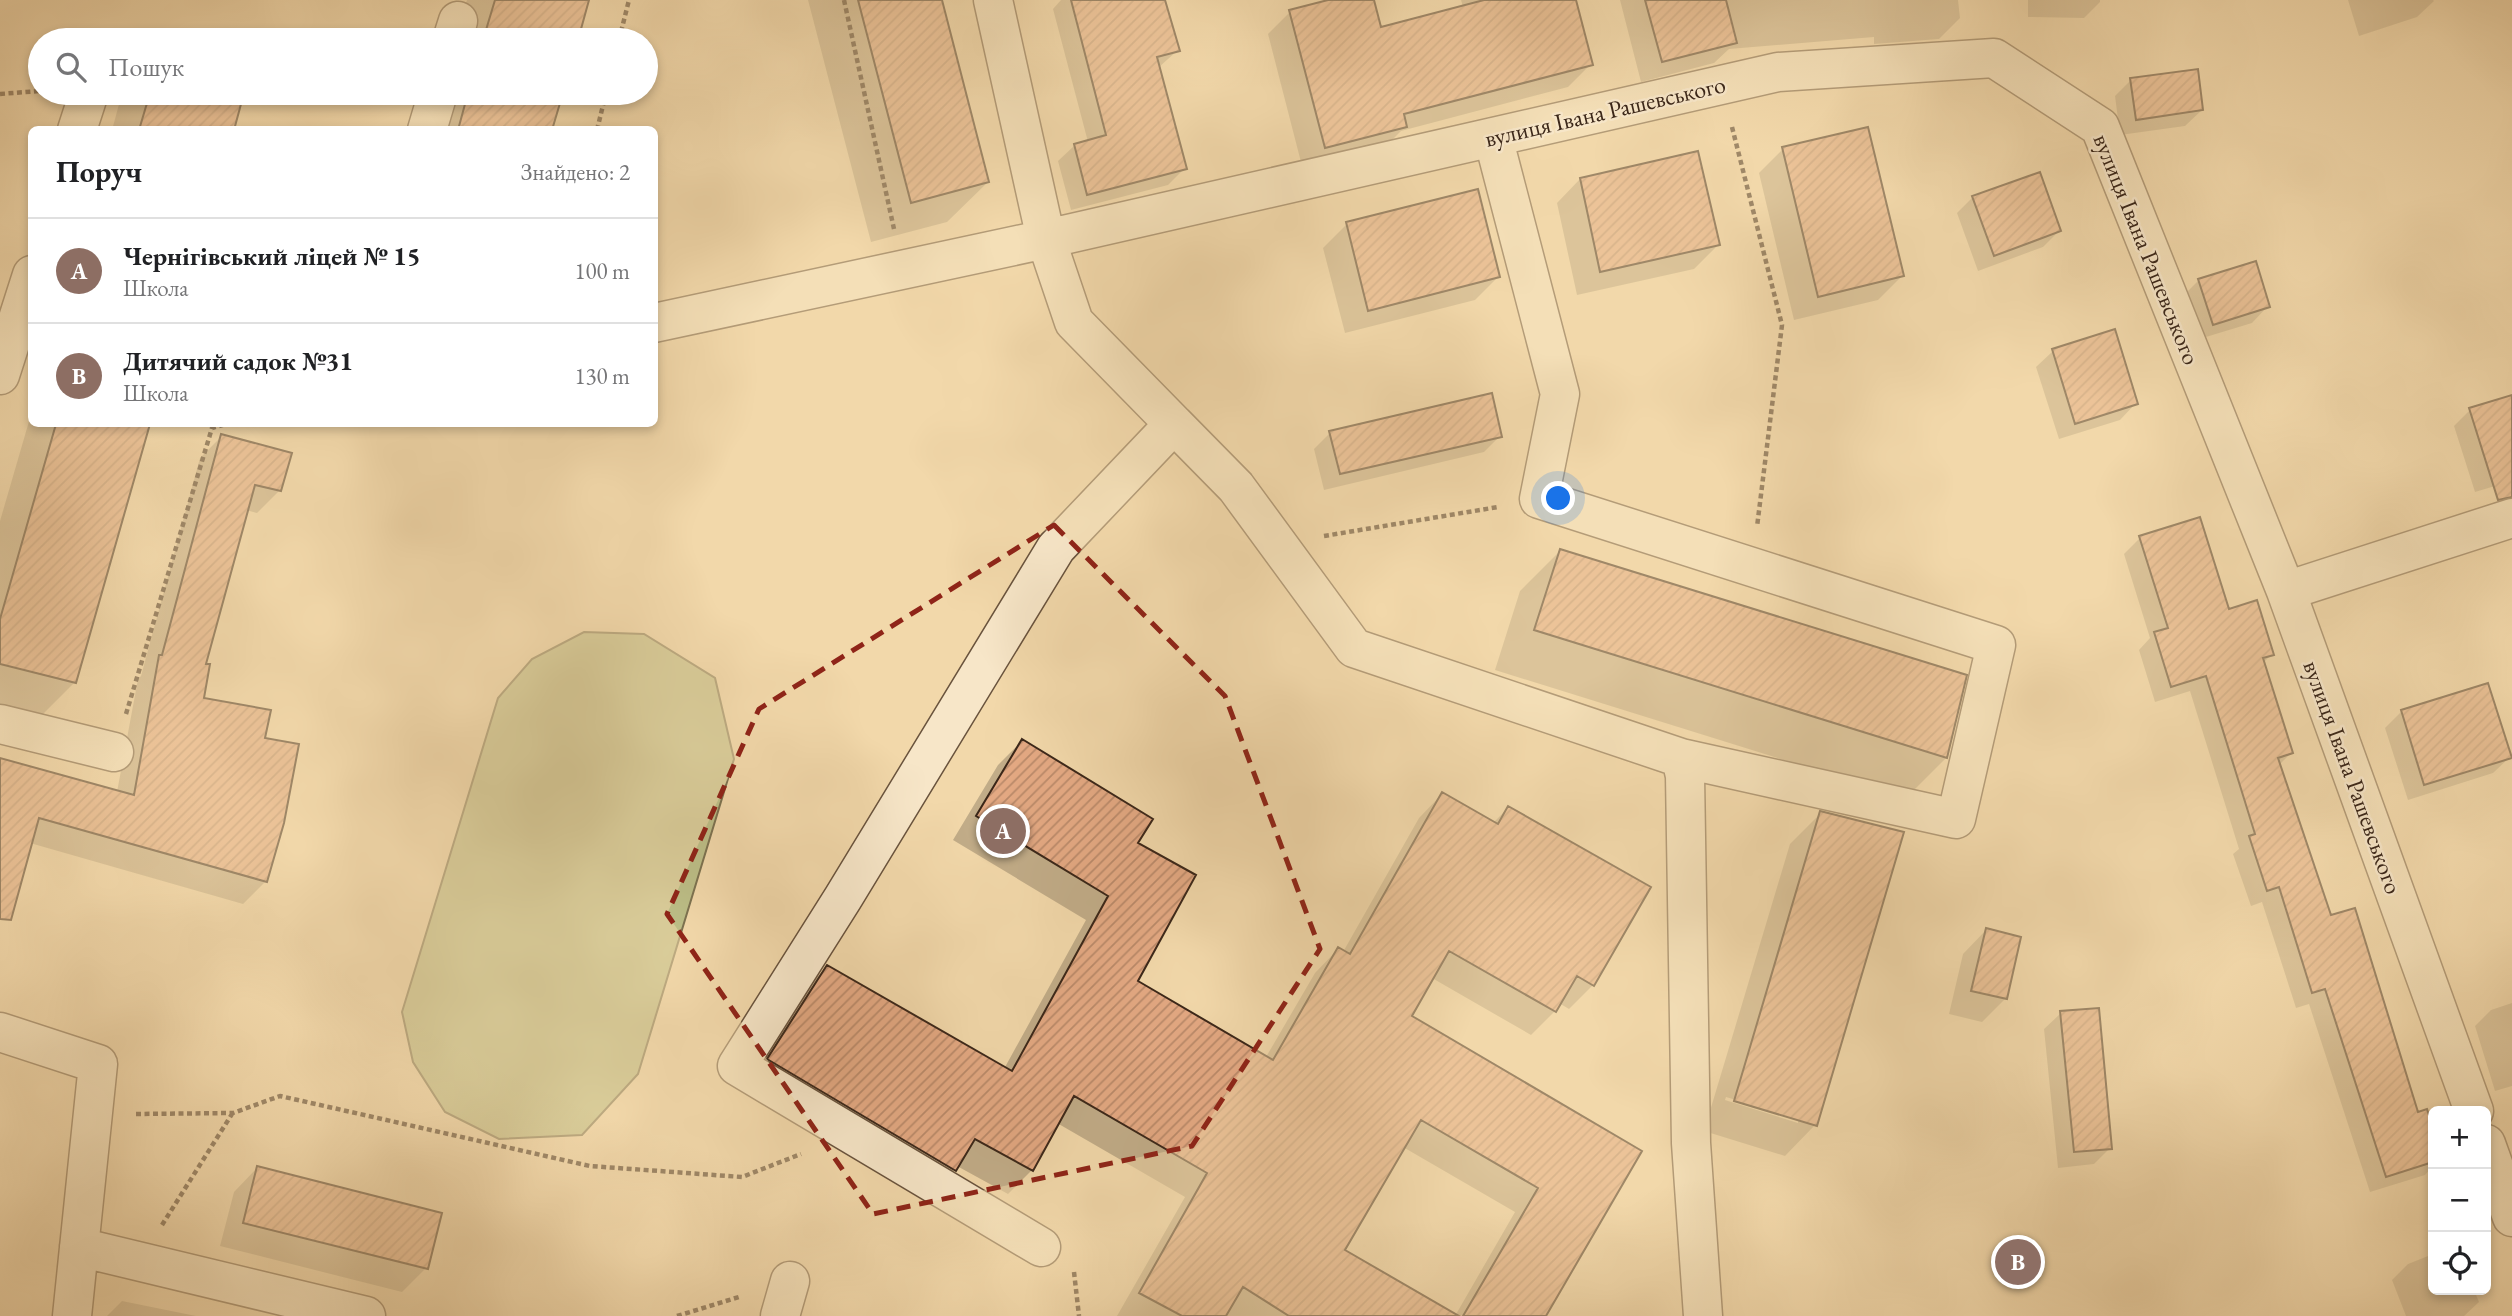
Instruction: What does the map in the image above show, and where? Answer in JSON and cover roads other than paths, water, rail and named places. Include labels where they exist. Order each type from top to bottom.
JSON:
[{"type":"street","points":[[993,0],[1046,239],[1074,322],[1236,487],[1354,648],[1681,758],[1956,819],[1997,645],[1539,499],[1560,394],[1493,137]]},
{"type":"street","name":"вулиця Івана Рашевського","points":[[658,322],[1046,239],[1778,72],[1994,58],[2100,127],[2286,591],[2472,1106]]},
{"type":"street","points":[[79,126],[85,105]]},
{"type":"street","points":[[428,126],[434,105]]},
{"type":"street","points":[[0,375],[28,288]]},
{"type":"street","points":[[1041,1247],[737,1066],[843,898],[1056,548],[1174,424]]},
{"type":"street","points":[[2286,591],[2512,519]]},
{"type":"street","points":[[0,724],[114,752]]},
{"type":"street","points":[[1681,758],[1685,776],[1691,1143],[1703,1316]]},
{"type":"street","points":[[0,1032],[98,1064],[72,1316]]},
{"type":"street","points":[[2491,1158],[2512,1216]]},
{"type":"street","points":[[79,1247],[366,1316]]},
{"type":"place","name":"Чернігівський ліцей № 15","points":[[1003,831]]},
{"type":"place","name":"Дитячий садок №31","points":[[2018,1262]]}]
